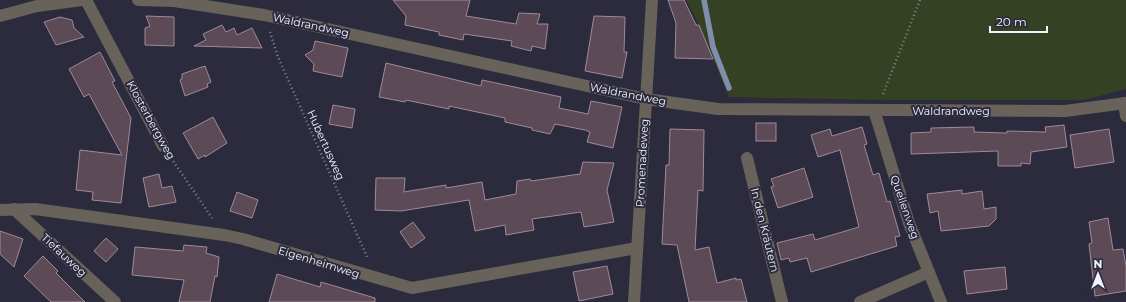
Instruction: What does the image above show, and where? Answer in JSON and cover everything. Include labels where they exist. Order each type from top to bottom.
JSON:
[{"type":"street","points":[[0,16],[44,5],[82,0]]},
{"type":"street","name":"Klosterbergweg","points":[[86,0],[163,146]]},
{"type":"street","name":"Waldrandweg","points":[[138,0],[174,1],[264,15],[646,99],[718,109],[1065,111],[1125,103]]},
{"type":"street","name":"Promenadeweg","points":[[634,302],[652,0]]},
{"type":"street","points":[[1125,103],[1126,116]]},
{"type":"street","name":"Quellenweg","points":[[876,110],[909,223],[941,302]]},
{"type":"street","name":"In den Kräutern","points":[[747,158],[782,302]]},
{"type":"street","name":"Tiefauweg","points":[[14,209],[115,302]]},
{"type":"street","name":"Eigenheimweg","points":[[0,210],[35,209],[224,235],[243,239],[377,280],[412,288],[637,248]]},
{"type":"street","points":[[860,302],[929,272]]},
{"type":"path","points":[[876,110],[920,0]]},
{"type":"path","name":"Hubertusweg","points":[[264,15],[278,57],[377,280]]},
{"type":"path","name":"Klosterbergweg","points":[[163,146],[224,235]]},
{"type":"green space","points":[[686,0],[1126,0],[1126,89],[1084,100],[878,100],[729,97],[699,25]]},
{"type":"building","points":[[393,0],[470,0],[466,16],[516,24],[519,13],[540,14],[537,24],[548,24],[545,49],[532,46],[531,51],[511,46],[512,41],[464,34],[463,40],[439,35],[439,32],[405,25],[406,16]]},
{"type":"building","points":[[668,0],[684,0],[696,25],[699,25],[713,59],[675,58],[676,23]]},
{"type":"building","points":[[146,16],[174,17],[174,46],[145,45],[145,28],[150,26]]},
{"type":"building","points":[[594,16],[625,17],[624,52],[627,52],[622,78],[585,71]]},
{"type":"building","points":[[60,17],[72,20],[74,28],[84,37],[56,45],[44,22]]},
{"type":"building","points":[[222,25],[226,32],[234,28],[237,35],[252,28],[262,48],[194,46],[206,40],[203,34]]},
{"type":"building","points":[[315,41],[348,48],[342,77],[313,71],[314,64],[305,55],[313,50]]},
{"type":"building","points":[[100,52],[115,81],[112,82],[131,118],[121,203],[92,200],[93,192],[76,190],[80,150],[122,155],[89,94],[84,97],[69,69]]},
{"type":"building","points":[[386,63],[481,86],[482,80],[561,97],[559,108],[588,114],[591,101],[622,107],[613,148],[587,142],[590,132],[585,130],[555,124],[550,134],[505,122],[505,118],[449,106],[449,109],[406,100],[405,102],[379,97]]},
{"type":"building","points":[[205,66],[211,82],[207,84],[208,87],[185,96],[180,80],[182,79],[182,74]]},
{"type":"building","points":[[333,105],[355,109],[352,128],[329,124]]},
{"type":"building","points":[[213,117],[227,143],[205,157],[205,155],[198,159],[183,133]]},
{"type":"building","points":[[756,123],[776,123],[776,141],[756,141]]},
{"type":"building","points":[[1064,125],[1067,147],[1031,152],[1030,164],[1021,163],[1021,166],[998,166],[998,151],[911,154],[911,133],[931,132],[931,128],[974,127],[974,132],[1007,133],[1007,131],[1046,132],[1045,127]]},
{"type":"building","points":[[862,127],[867,144],[864,145],[873,175],[879,173],[887,202],[890,201],[900,236],[895,237],[897,246],[811,272],[807,258],[790,262],[789,258],[781,260],[777,243],[813,234],[815,240],[859,227],[840,150],[818,157],[811,135],[830,129],[832,136]]},
{"type":"building","points":[[670,129],[704,130],[703,191],[698,190],[695,250],[709,247],[717,283],[736,278],[736,280],[741,279],[747,302],[689,302],[677,245],[662,244],[666,165],[669,165]]},
{"type":"building","points":[[1109,129],[1114,162],[1075,168],[1070,135]]},
{"type":"building","points":[[583,162],[614,163],[607,190],[614,222],[584,227],[581,212],[532,219],[534,230],[506,235],[505,225],[475,231],[469,200],[401,211],[375,210],[376,178],[405,178],[404,192],[446,185],[446,188],[482,182],[485,200],[516,194],[517,181],[530,179],[531,181],[580,174]]},
{"type":"building","points":[[804,168],[813,197],[778,208],[771,187],[774,186],[771,179]]},
{"type":"building","points":[[159,174],[162,188],[172,186],[176,202],[149,207],[143,178]]},
{"type":"building","points":[[962,190],[962,194],[982,191],[984,209],[996,207],[996,219],[989,226],[941,231],[938,211],[930,213],[927,194]]},
{"type":"building","points":[[237,192],[258,200],[252,218],[230,211]]},
{"type":"building","points":[[1108,218],[1113,250],[1123,249],[1126,266],[1126,291],[1095,296],[1089,244],[1092,243],[1089,222]]},
{"type":"building","points":[[413,222],[425,238],[411,248],[400,232]]},
{"type":"building","points":[[0,231],[23,239],[14,267],[0,254]]},
{"type":"building","points":[[106,238],[118,249],[106,262],[94,251]]},
{"type":"building","points":[[184,245],[207,247],[206,253],[219,257],[217,277],[215,276],[210,302],[179,302],[184,280],[132,275],[135,247],[183,251]]},
{"type":"building","points":[[43,256],[58,271],[56,273],[85,302],[51,302],[24,276]]},
{"type":"building","points":[[607,266],[613,294],[579,301],[573,272]]},
{"type":"building","points":[[1005,267],[1007,289],[967,294],[964,271]]},
{"type":"building","points":[[277,274],[320,287],[321,282],[375,298],[375,302],[269,302]]},
{"type":"waterway","points":[[704,0],[713,47],[729,88]]}]
